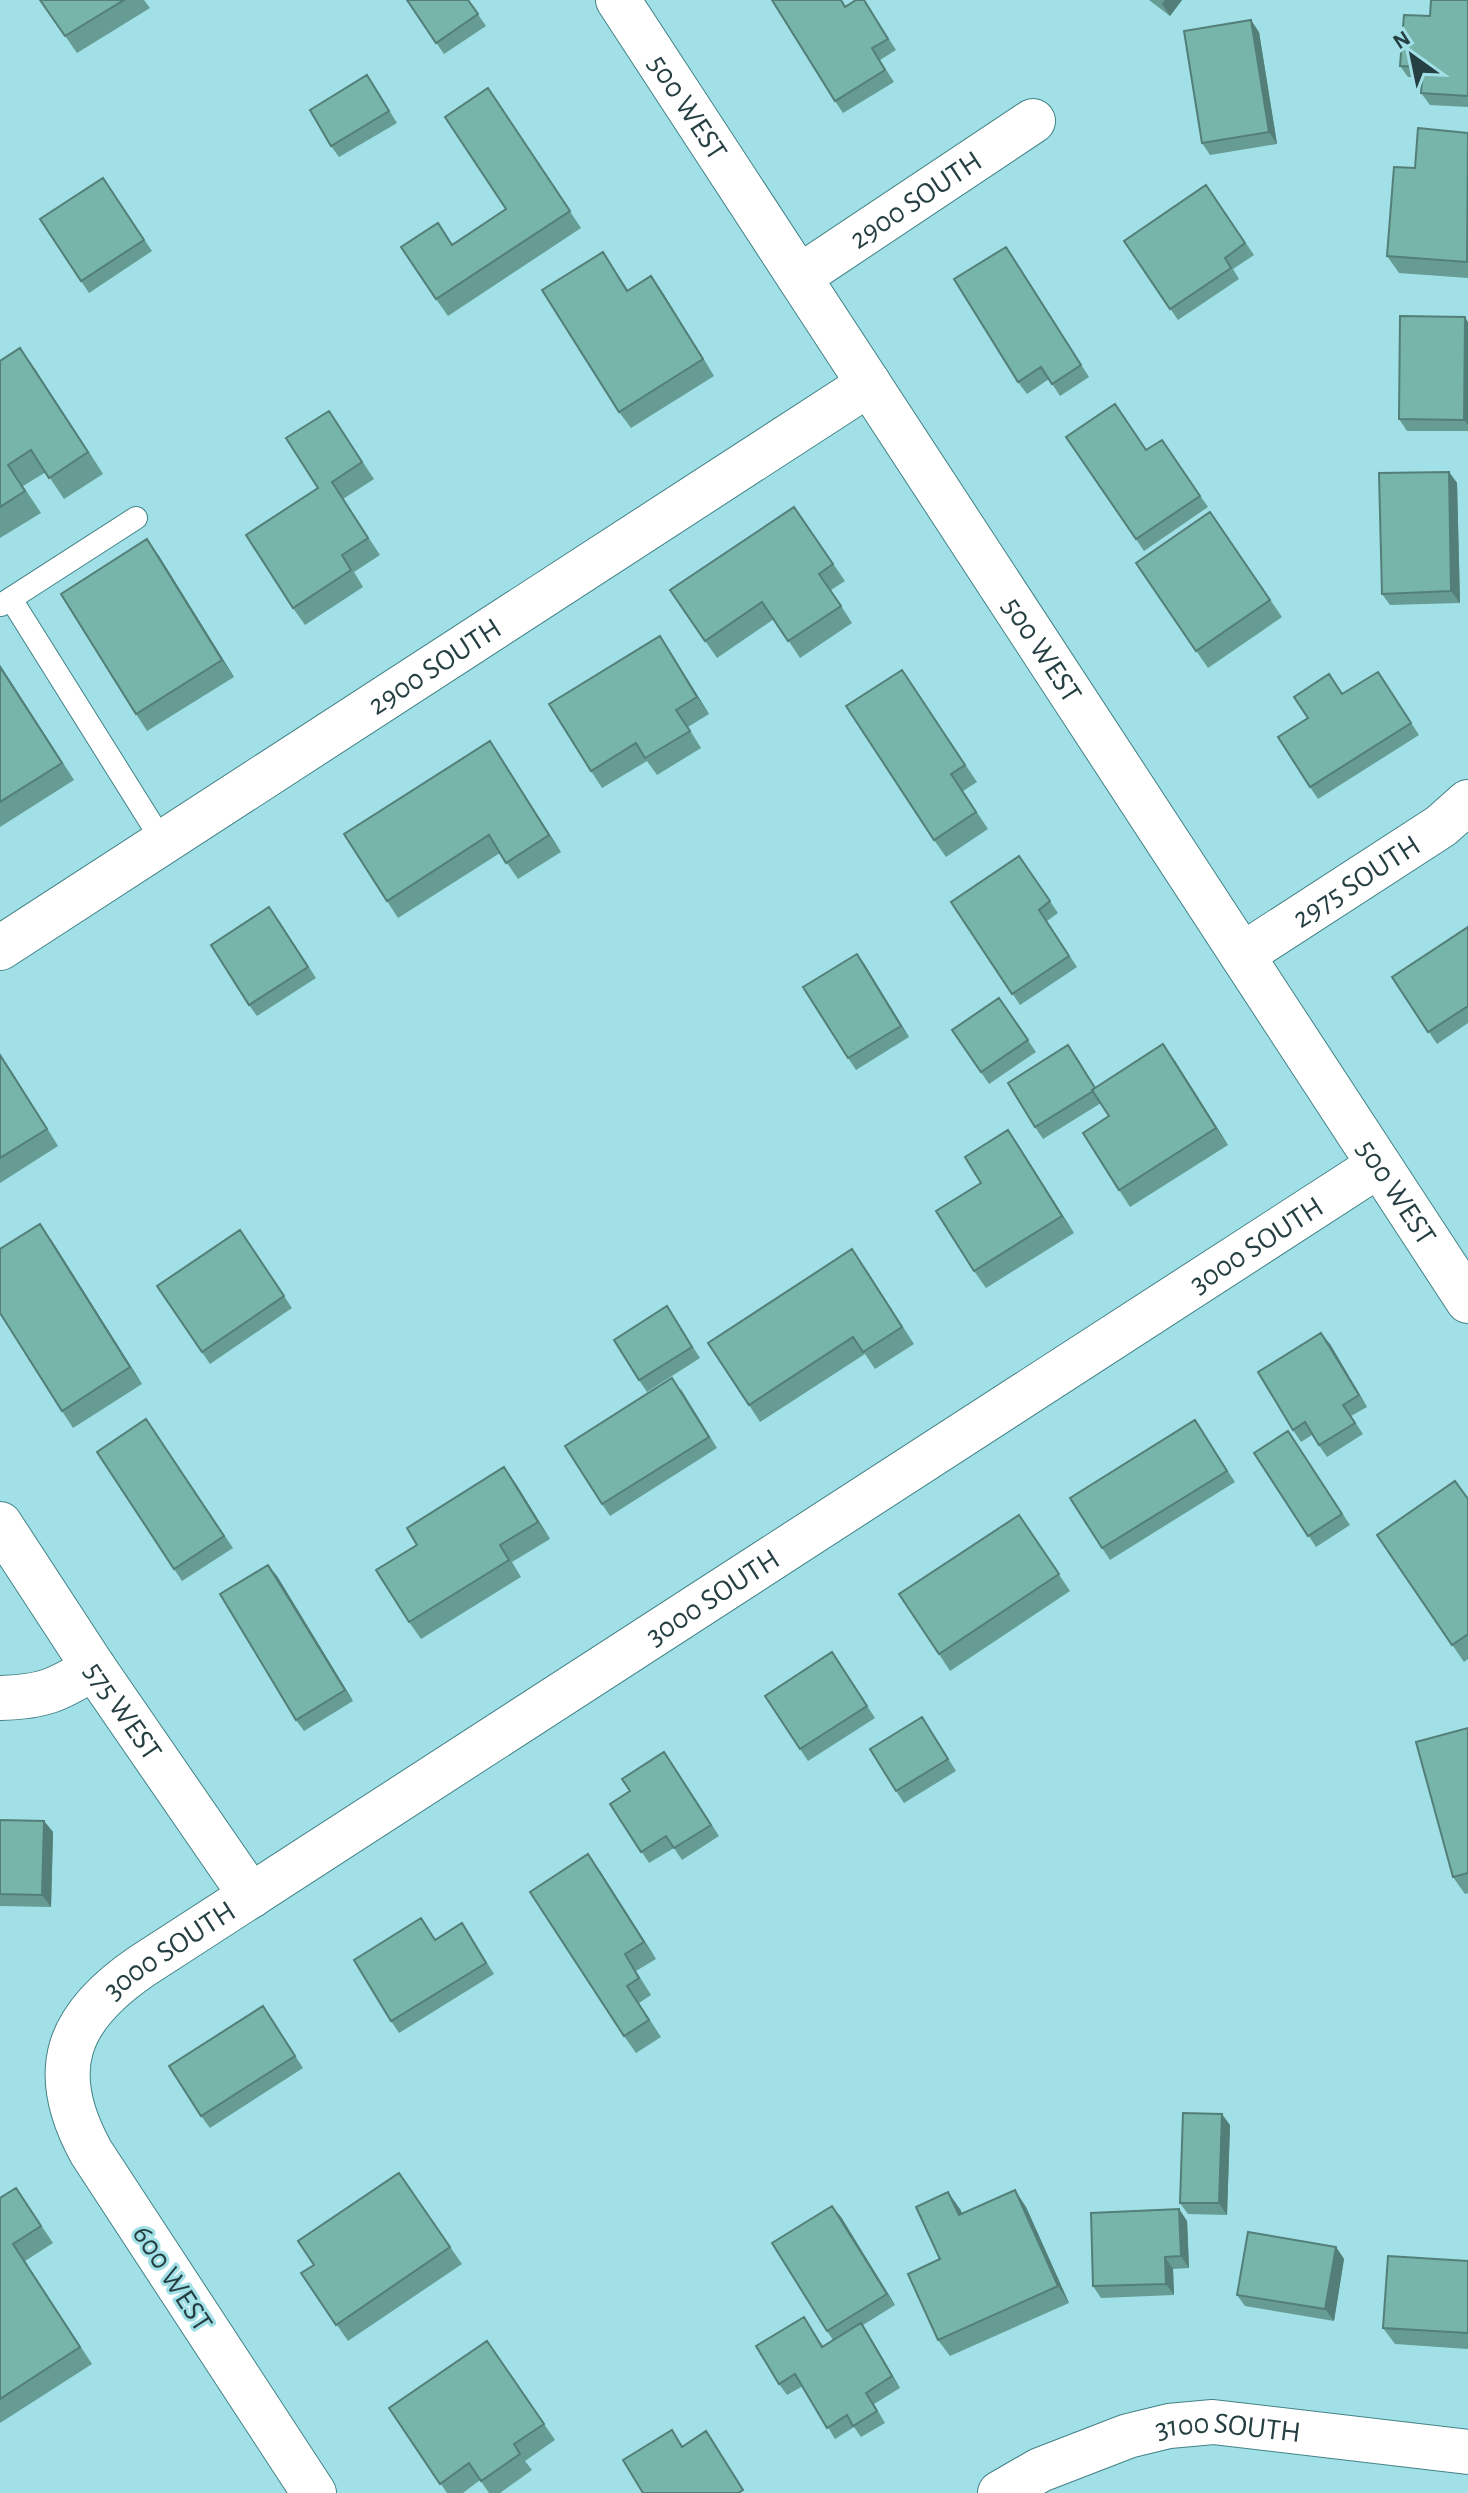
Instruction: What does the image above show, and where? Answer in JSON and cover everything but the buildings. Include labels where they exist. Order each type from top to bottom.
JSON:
[{"type":"street","name":"500 WEST","points":[[618,0],[1468,1301]]},
{"type":"street","name":"2900 SOUTH","points":[[799,277],[1033,121]]},
{"type":"street","name":"2900 SOUTH","points":[[0,948],[869,384]]},
{"type":"street","name":"2975 SOUTH","points":[[1242,955],[1441,826],[1468,802]]},
{"type":"street","name":"3000 SOUTH","points":[[70,2051],[87,2017],[117,1983],[1379,1165]]},
{"type":"street","name":"575 WEST","points":[[0,1524],[94,1668],[251,1896]]},
{"type":"street","points":[[0,1698],[34,1697],[54,1691],[94,1668]]},
{"type":"street","name":"600 WEST","points":[[70,2051],[66,2073],[68,2098],[76,2125],[314,2493]]},
{"type":"street","name":"3100 SOUTH","points":[[1000,2493],[1065,2478],[1128,2436],[1169,2426],[1213,2422],[1468,2452]]},
{"type":"lane","points":[[136,518],[6,602],[163,842]]}]
